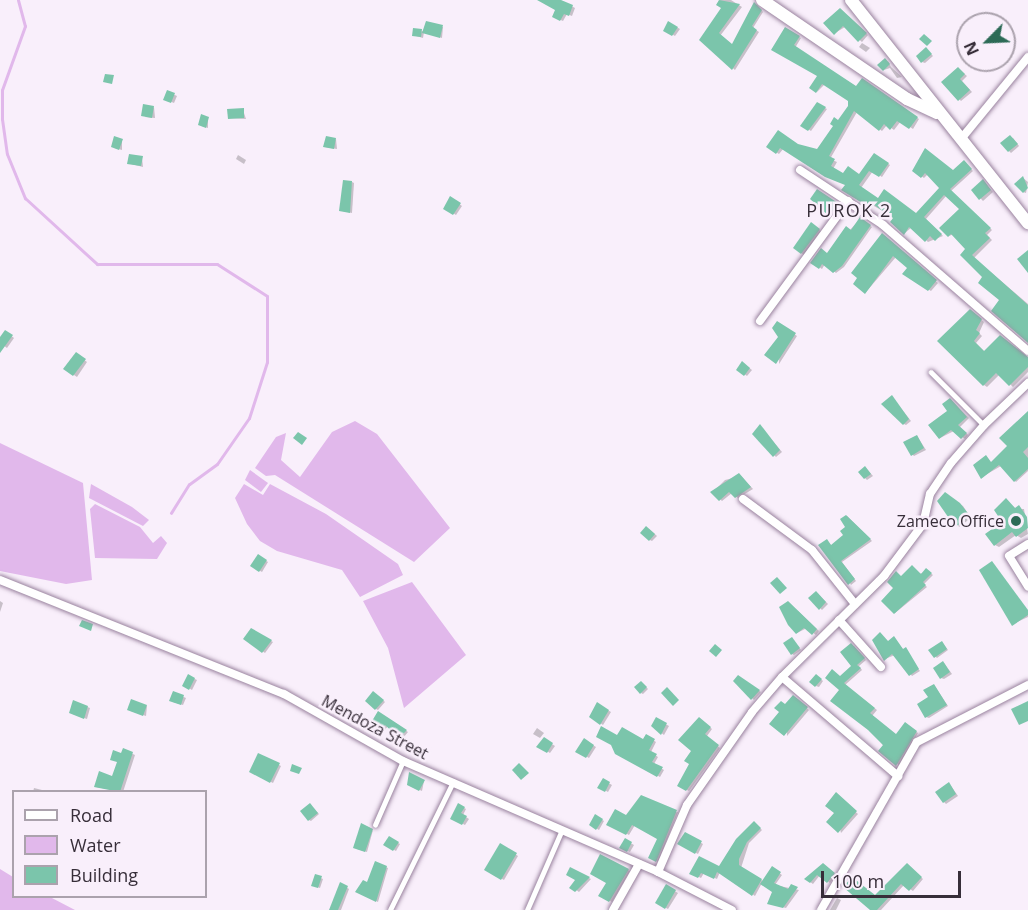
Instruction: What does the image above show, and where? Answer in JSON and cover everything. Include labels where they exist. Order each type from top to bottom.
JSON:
[{"type":"main road","points":[[762,0],[907,99],[940,115]]},
{"type":"main road","points":[[851,0],[1028,223]]},
{"type":"street","points":[[961,139],[1028,57]]},
{"type":"street","points":[[800,170],[848,201],[919,253],[1028,351]]},
{"type":"street","points":[[760,321],[848,201]]},
{"type":"street","points":[[658,872],[687,805],[782,677],[901,555],[923,524],[930,494],[984,425],[1028,383]]},
{"type":"street","points":[[743,500],[812,550],[855,604]]},
{"type":"street","points":[[1028,544],[1009,556],[1028,586]]},
{"type":"street","name":"Mendoza Street","points":[[0,580],[284,694],[403,761],[658,872],[732,910]]},
{"type":"street","points":[[839,620],[881,667]]},
{"type":"street","points":[[782,677],[898,776]]},
{"type":"street","points":[[821,910],[917,742],[1028,685]]},
{"type":"street","points":[[613,910],[639,864]]},
{"type":"lane","points":[[931,372],[984,425]]},
{"type":"lane","points":[[375,825],[403,761]]},
{"type":"lane","points":[[390,910],[453,782]]},
{"type":"lane","points":[[527,910],[562,830]]},
{"type":"water","points":[[355,421],[377,434],[450,528],[414,562],[275,475],[266,476],[255,468],[276,437],[286,433],[281,460],[300,477],[332,432]]},
{"type":"water","points":[[0,443],[83,483],[92,580],[66,584],[0,571]]},
{"type":"water","points":[[250,470],[268,483],[261,492],[245,480]]},
{"type":"water","points":[[91,484],[132,507],[149,520],[143,526],[89,498]]},
{"type":"water","points":[[244,484],[263,495],[270,484],[326,514],[398,564],[403,575],[360,597],[342,570],[277,551],[260,541],[247,524],[235,498]]},
{"type":"water","points":[[95,504],[140,527],[153,543],[161,536],[167,543],[157,559],[95,558],[90,509]]},
{"type":"water","points":[[412,582],[466,655],[404,708],[388,648],[363,601]]},
{"type":"water","points":[[0,869],[12,876],[12,898],[52,898],[75,910],[0,910]]},
{"type":"building","points":[[537,0],[561,0],[573,5],[569,16],[564,14],[560,21],[552,17],[555,10]]},
{"type":"building","points":[[719,0],[740,4],[719,33],[732,44],[754,2],[762,10],[752,26],[757,30],[732,70],[699,40],[721,8],[716,5]]},
{"type":"building","points":[[840,8],[867,33],[858,42],[843,26],[834,35],[823,23]]},
{"type":"building","points":[[426,21],[443,25],[440,38],[422,33]]},
{"type":"building","points":[[668,21],[678,27],[672,36],[663,31]]},
{"type":"building","points":[[785,27],[800,36],[794,45],[856,86],[862,78],[918,117],[909,129],[897,121],[890,130],[884,124],[879,131],[854,111],[829,156],[835,159],[831,166],[843,173],[848,166],[859,174],[874,153],[889,163],[879,177],[869,171],[859,185],[878,198],[884,189],[916,213],[939,188],[925,173],[921,178],[912,171],[925,148],[953,170],[964,160],[972,169],[950,189],[991,228],[985,233],[990,238],[972,255],[1028,305],[1028,343],[991,311],[999,300],[978,283],[982,277],[960,255],[965,249],[951,234],[948,237],[939,228],[959,209],[944,195],[924,217],[942,234],[935,241],[930,236],[925,242],[909,227],[904,235],[890,222],[893,218],[870,202],[867,206],[841,190],[845,185],[825,177],[780,148],[776,154],[766,147],[778,130],[798,144],[817,149],[833,126],[830,124],[834,117],[838,120],[848,106],[848,101],[822,84],[816,93],[809,88],[817,76],[771,50]]},
{"type":"building","points":[[413,28],[422,29],[421,37],[412,36]]},
{"type":"building","points":[[924,34],[932,41],[927,46],[919,39]]},
{"type":"building","points":[[926,47],[932,54],[921,63],[916,56]]},
{"type":"building","points":[[885,58],[890,64],[883,71],[877,65]]},
{"type":"building","points":[[956,69],[956,72],[965,74],[960,79],[970,90],[958,101],[941,82]]},
{"type":"building","points":[[105,74],[114,75],[112,84],[103,82]]},
{"type":"building","points":[[167,90],[175,93],[171,103],[163,100]]},
{"type":"building","points":[[817,102],[826,107],[808,131],[800,126]]},
{"type":"building","points":[[143,104],[154,106],[152,118],[141,116]]},
{"type":"building","points":[[244,108],[244,118],[228,119],[227,109]]},
{"type":"building","points":[[201,114],[209,117],[206,128],[198,125]]},
{"type":"building","points":[[1010,135],[1018,144],[1008,152],[1000,143]]},
{"type":"building","points":[[114,136],[123,139],[119,150],[111,147]]},
{"type":"building","points":[[326,136],[336,138],[334,149],[323,147]]},
{"type":"building","points":[[129,154],[143,156],[141,166],[127,164]]},
{"type":"building","points":[[1023,176],[1028,188],[1023,193],[1014,184]]},
{"type":"building","points":[[983,179],[991,190],[979,200],[971,190]]},
{"type":"building","points":[[343,180],[352,181],[350,213],[339,211]]},
{"type":"building","points":[[817,189],[838,203],[829,216],[810,199]]},
{"type":"building","points":[[450,196],[461,203],[453,215],[443,209]]},
{"type":"building","points":[[860,217],[871,225],[842,266],[833,273],[822,264],[819,269],[810,263],[821,248],[827,253],[846,226],[851,230]]},
{"type":"building","points":[[811,222],[820,229],[801,254],[793,248]]},
{"type":"building","points":[[882,233],[937,280],[928,291],[902,274],[907,268],[893,256],[865,294],[853,284],[857,278],[851,273]]},
{"type":"building","points":[[1028,250],[1028,273],[1017,259]]},
{"type":"building","points":[[970,309],[982,319],[976,330],[980,333],[974,341],[984,351],[1000,335],[1028,357],[1028,367],[1009,386],[996,373],[983,386],[937,341]]},
{"type":"building","points":[[777,321],[796,333],[776,364],[764,355],[778,337],[772,328]]},
{"type":"building","points":[[5,330],[13,335],[0,353],[0,337]]},
{"type":"building","points":[[76,352],[86,359],[73,376],[63,369]]},
{"type":"building","points":[[742,361],[750,368],[744,376],[736,370]]},
{"type":"building","points":[[892,395],[909,419],[903,425],[881,404]]},
{"type":"building","points":[[950,398],[967,417],[958,425],[967,433],[961,439],[951,430],[939,439],[928,425],[947,411],[942,404]]},
{"type":"building","points":[[1028,411],[1028,447],[1023,452],[1028,458],[1028,469],[1014,482],[999,465],[981,479],[973,465],[986,455],[991,462],[1007,446],[999,438]]},
{"type":"building","points":[[760,424],[780,450],[773,457],[752,434]]},
{"type":"building","points":[[298,432],[307,438],[302,445],[293,438]]},
{"type":"building","points":[[917,435],[924,448],[911,456],[903,442]]},
{"type":"building","points":[[865,466],[871,474],[864,479],[858,472]]},
{"type":"building","points":[[739,473],[751,487],[735,498],[729,492],[719,501],[710,492]]},
{"type":"building","points":[[945,492],[960,503],[970,516],[955,527],[937,501]]},
{"type":"building","points":[[1006,498],[1015,508],[1019,505],[1027,517],[1028,528],[1016,537],[1012,532],[994,546],[985,534],[1002,522],[994,510]]},
{"type":"building","points":[[846,515],[871,539],[841,561],[855,579],[848,585],[818,545],[827,539],[831,545],[843,535],[840,531],[845,527],[840,519]]},
{"type":"building","points":[[646,526],[655,534],[649,541],[640,533]]},
{"type":"building","points":[[258,554],[267,560],[259,572],[250,566]]},
{"type":"building","points":[[992,561],[1028,610],[1028,615],[1012,626],[979,570]]},
{"type":"building","points":[[912,565],[921,574],[926,568],[932,573],[923,582],[926,585],[894,614],[881,601],[893,588],[887,582],[896,571],[901,576]]},
{"type":"building","points":[[777,577],[787,588],[780,594],[770,583]]},
{"type":"building","points":[[816,591],[826,602],[819,610],[808,598]]},
{"type":"building","points":[[788,601],[817,629],[812,635],[804,628],[796,634],[788,625],[779,607]]},
{"type":"building","points":[[82,620],[93,624],[91,631],[79,626]]},
{"type":"building","points":[[251,628],[272,640],[262,653],[243,639]]},
{"type":"building","points":[[880,632],[888,641],[894,636],[903,649],[906,647],[919,669],[909,676],[892,654],[884,661],[872,640]]},
{"type":"building","points":[[792,637],[800,648],[791,655],[783,643]]},
{"type":"building","points":[[942,641],[947,649],[934,658],[928,650]]},
{"type":"building","points":[[851,643],[865,658],[857,665],[861,668],[844,683],[875,708],[870,713],[896,734],[905,722],[917,731],[896,766],[878,751],[883,745],[868,730],[830,701],[839,690],[825,678],[832,669],[840,676],[851,666],[840,652]]},
{"type":"building","points":[[715,644],[722,650],[716,657],[709,651]]},
{"type":"building","points":[[943,661],[950,672],[940,679],[933,668]]},
{"type":"building","points":[[188,674],[195,678],[189,690],[182,686]]},
{"type":"building","points":[[816,674],[822,679],[815,687],[809,682]]},
{"type":"building","points":[[738,675],[760,690],[751,700],[733,681]]},
{"type":"building","points":[[641,681],[647,687],[640,694],[634,687]]},
{"type":"building","points":[[934,684],[947,705],[925,718],[917,704],[928,697],[923,690]]},
{"type":"building","points":[[667,687],[679,700],[673,706],[661,693]]},
{"type":"building","points":[[173,691],[184,695],[181,705],[169,701]]},
{"type":"building","points":[[373,691],[384,700],[375,710],[365,701]]},
{"type":"building","points":[[793,695],[808,707],[784,736],[769,724],[779,712],[774,708],[781,701],[785,704]]},
{"type":"building","points":[[131,699],[147,705],[143,716],[127,710]]},
{"type":"building","points":[[73,700],[88,706],[84,719],[69,713]]},
{"type":"building","points":[[1028,701],[1028,721],[1019,725],[1011,709]]},
{"type":"building","points":[[597,702],[609,710],[600,725],[589,717]]},
{"type":"building","points":[[378,711],[407,730],[399,738],[385,725],[379,732],[369,726]]},
{"type":"building","points":[[656,717],[667,723],[661,735],[651,726]]},
{"type":"building","points":[[699,717],[711,727],[705,734],[719,745],[686,791],[677,786],[689,764],[684,761],[691,751],[678,740]]},
{"type":"building","points":[[601,726],[617,735],[622,727],[643,739],[646,734],[655,739],[649,750],[657,754],[652,762],[663,767],[657,777],[615,754],[611,745],[596,737]]},
{"type":"building","points":[[544,737],[553,743],[547,753],[536,747]]},
{"type":"building","points":[[584,738],[594,745],[586,758],[575,752]]},
{"type":"building","points":[[123,748],[133,752],[121,790],[94,787],[99,771],[112,776],[117,762],[110,760],[113,750],[121,753]]},
{"type":"building","points":[[258,753],[280,763],[270,783],[249,772]]},
{"type":"building","points":[[519,763],[529,773],[521,780],[512,770]]},
{"type":"building","points":[[292,764],[302,768],[299,774],[290,771]]},
{"type":"building","points":[[409,772],[425,780],[419,791],[407,785]]},
{"type":"building","points":[[603,778],[610,782],[605,792],[597,788]]},
{"type":"building","points":[[949,782],[956,794],[943,803],[935,792]]},
{"type":"building","points":[[836,792],[857,811],[838,833],[826,822],[834,813],[825,806]]},
{"type":"building","points":[[641,795],[677,810],[656,862],[648,858],[657,839],[632,825],[626,835],[606,825],[615,809],[626,815]]},
{"type":"building","points":[[310,803],[318,813],[308,821],[300,811]]},
{"type":"building","points":[[458,803],[465,807],[461,813],[467,816],[462,825],[450,819]]},
{"type":"building","points":[[595,814],[603,819],[596,830],[589,825]]},
{"type":"building","points":[[754,821],[761,828],[747,842],[739,859],[739,865],[762,879],[752,896],[717,872],[714,879],[701,873],[698,878],[689,874],[699,856],[719,866],[736,839]]},
{"type":"building","points":[[361,823],[373,829],[365,852],[353,848]]},
{"type":"building","points":[[685,832],[702,841],[695,854],[677,844]]},
{"type":"building","points":[[389,836],[399,842],[393,851],[383,845]]},
{"type":"building","points":[[625,838],[632,842],[627,852],[619,848]]},
{"type":"building","points":[[500,843],[517,853],[501,880],[484,870]]},
{"type":"building","points":[[600,854],[629,869],[609,902],[598,896],[606,883],[590,874]]},
{"type":"building","points":[[375,861],[387,866],[376,902],[355,892],[363,880],[367,882]]},
{"type":"building","points":[[823,863],[835,873],[827,883],[817,875],[810,883],[804,879]]},
{"type":"building","points":[[907,863],[922,877],[909,891],[901,884],[877,910],[870,910],[843,887],[852,877],[875,895]]},
{"type":"building","points":[[772,866],[781,872],[774,883],[788,889],[791,884],[798,887],[783,908],[767,904],[772,892],[760,884]]},
{"type":"building","points":[[570,867],[590,877],[575,892],[569,888],[575,880],[566,875]]},
{"type":"building","points":[[315,874],[322,876],[318,888],[311,886]]},
{"type":"building","points":[[340,882],[348,886],[338,910],[329,910]]},
{"type":"building","points":[[666,884],[676,890],[665,909],[655,903]]},
{"type":"waterway","points":[[18,0],[25,26],[2,90],[2,119],[7,154],[25,198],[97,264],[217,264],[267,296],[267,362],[249,418],[217,464],[189,484],[171,513]]},
{"type":"place","name":"Zameco Office","points":[[1016,521]]},
{"type":"district","name":"PUROK 2","points":[[849,210]]}]
